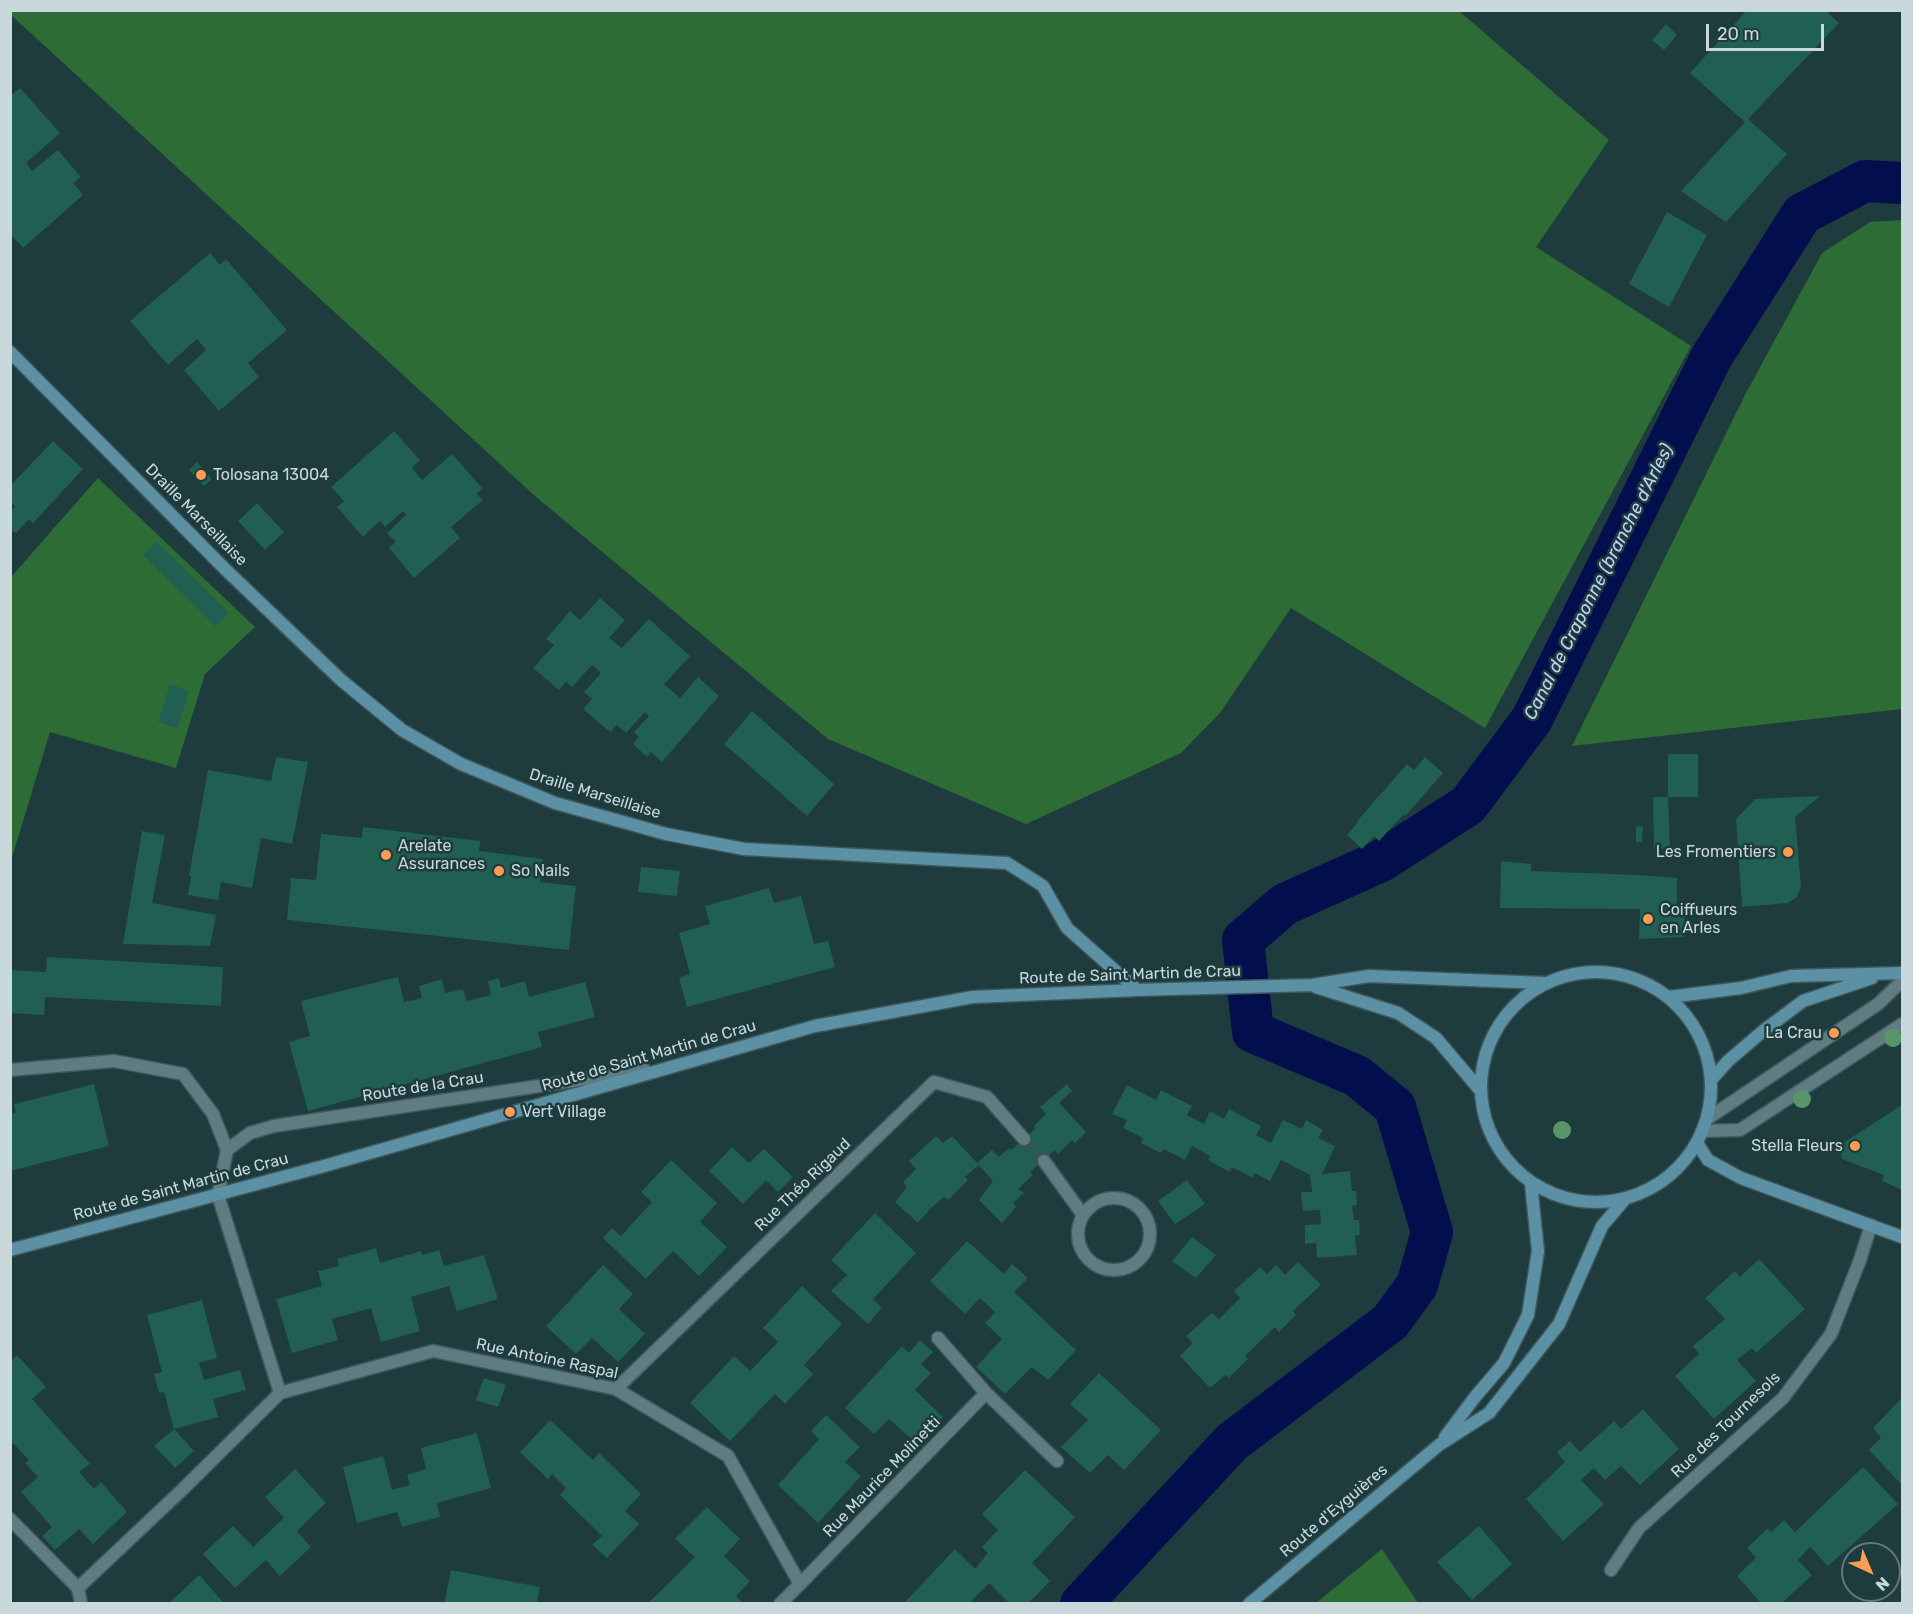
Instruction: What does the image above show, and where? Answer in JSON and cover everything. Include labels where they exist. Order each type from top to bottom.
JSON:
[{"type":"main road","name":"Draille Marseillaise","points":[[10,351],[225,569],[341,680],[402,730],[460,764],[555,803],[666,834],[744,849],[1007,863],[1043,886],[1066,928],[1137,990]]},
{"type":"main road","points":[[1576,973],[1609,973],[1641,980],[1669,997],[1690,1020],[1705,1048],[1711,1080],[1705,1125],[1697,1143],[1678,1168],[1654,1187],[1625,1199],[1593,1203],[1561,1198],[1531,1184],[1504,1159],[1486,1126],[1480,1090],[1484,1057],[1498,1027],[1518,1002],[1545,983],[1576,973]]},
{"type":"main road","points":[[1669,997],[1741,988],[1791,976],[1902,973]]},
{"type":"main road","points":[[1711,1080],[1728,1061],[1803,1001],[1884,974]]},
{"type":"main road","name":"Route de Saint Martin de Crau","points":[[10,1250],[218,1195],[815,1026],[973,997],[1312,986],[1369,976],[1545,983]]},
{"type":"main road","name":"Route de Saint Martin de Crau","points":[[1312,986],[1398,1012],[1436,1038],[1480,1090]]},
{"type":"main road","points":[[1697,1143],[1708,1160],[1740,1178],[1902,1237]]},
{"type":"main road","name":"Route d'Eyguières","points":[[1440,1445],[1475,1397],[1504,1363],[1528,1315],[1538,1251],[1531,1184]]},
{"type":"main road","name":"Route d'Eyguières","points":[[1249,1604],[1440,1445],[1489,1413],[1559,1324],[1602,1226],[1625,1199]]},
{"type":"street","points":[[1705,1125],[1878,1004],[1902,981]]},
{"type":"street","points":[[1705,1125],[1740,1130],[1902,1024]]},
{"type":"street","points":[[10,1070],[114,1061],[183,1074],[213,1114],[227,1150],[218,1195],[280,1393]]},
{"type":"street","name":"Route de la Crau","points":[[227,1150],[250,1132],[274,1126],[675,1066]]},
{"type":"street","name":"Rue Théo Rigaud","points":[[616,1389],[934,1082],[987,1097],[1024,1139]]},
{"type":"street","points":[[1044,1161],[1083,1215]]},
{"type":"street","points":[[1113,1198],[1136,1205],[1149,1225],[1150,1237],[1147,1249],[1131,1266],[1119,1270],[1108,1270],[1097,1266],[1087,1259],[1080,1249],[1078,1226],[1083,1215],[1101,1200],[1113,1198]]},
{"type":"street","name":"Rue des Tournesols","points":[[1611,1570],[1640,1528],[1783,1398],[1831,1334],[1871,1225]]},
{"type":"street","points":[[938,1338],[986,1393],[1057,1461]]},
{"type":"street","name":"Rue Antoine Raspal","points":[[78,1588],[280,1393],[432,1351],[616,1389],[728,1456],[800,1584]]},
{"type":"street","name":"Rue Maurice Molinetti","points":[[800,1584],[986,1393]]},
{"type":"street","points":[[10,1519],[78,1588],[81,1604]]},
{"type":"street","points":[[780,1604],[800,1584]]},
{"type":"green space","points":[[10,11],[1459,11],[1609,140],[1536,247],[1691,346],[1485,728],[1291,608],[1220,713],[1181,753],[1026,824],[828,739],[536,497],[11,15]]},
{"type":"green space","points":[[1902,220],[1902,709],[1572,746],[1746,393],[1822,253],[1870,222]]},
{"type":"green space","points":[[98,478],[255,627],[205,674],[176,768],[50,732],[11,861],[11,577]]},
{"type":"green space","points":[[1382,1549],[1418,1603],[1316,1603]]},
{"type":"building","points":[[1747,10],[1825,10],[1839,23],[1748,119],[1787,154],[1726,222],[1681,191],[1745,122],[1690,73]]},
{"type":"building","points":[[1666,24],[1677,35],[1664,50],[1652,40]]},
{"type":"building","points":[[20,88],[60,133],[26,163],[32,171],[58,150],[81,177],[73,183],[83,195],[23,248],[10,234],[10,96]]},
{"type":"building","points":[[1667,212],[1707,235],[1669,307],[1629,284]]},
{"type":"building","points":[[210,253],[220,265],[226,259],[287,330],[248,363],[259,377],[219,411],[184,370],[206,350],[197,339],[168,365],[130,321]]},
{"type":"building","points":[[394,431],[420,460],[412,468],[422,480],[452,454],[482,488],[477,494],[483,500],[451,527],[460,538],[414,578],[389,548],[396,542],[387,533],[406,515],[403,511],[385,527],[380,521],[363,537],[337,507],[344,501],[331,487]]},
{"type":"building","points":[[53,441],[83,469],[33,523],[29,519],[16,533],[10,529],[10,512],[15,506],[10,502],[10,486]]},
{"type":"building","name":"Tolosana 13004","points":[[197,462],[212,479],[204,486],[189,470]]},
{"type":"building","points":[[257,503],[284,532],[265,550],[238,521]]},
{"type":"building","points":[[157,542],[229,613],[215,626],[143,555]]},
{"type":"building","points":[[600,598],[625,620],[609,638],[622,648],[649,619],[690,656],[664,684],[680,698],[698,677],[719,696],[662,762],[651,752],[647,757],[633,744],[639,737],[634,732],[649,716],[645,712],[626,733],[617,725],[610,732],[583,709],[592,699],[584,692],[601,673],[592,665],[572,687],[566,682],[559,690],[533,668],[554,645],[546,639],[570,611],[580,620]]},
{"type":"building","points":[[170,684],[189,691],[178,728],[158,722]]},
{"type":"building","points":[[752,711],[834,784],[807,816],[724,744]]},
{"type":"building","points":[[1668,754],[1698,754],[1698,797],[1668,797]]},
{"type":"building","points":[[276,757],[308,762],[292,844],[261,838],[252,888],[221,882],[218,900],[188,895],[191,876],[189,876],[208,770],[271,781]]},
{"type":"building","points":[[1425,757],[1443,773],[1379,841],[1374,836],[1362,849],[1347,835],[1407,764],[1414,770]]},
{"type":"building","points":[[1820,796],[1795,817],[1801,886],[1797,897],[1788,903],[1742,907],[1736,819],[1755,799]]},
{"type":"building","points":[[1653,797],[1668,797],[1670,849],[1654,848]]},
{"type":"building","points":[[1636,826],[1643,827],[1642,842],[1636,842]]},
{"type":"building","points":[[363,827],[480,841],[479,851],[543,859],[540,882],[576,886],[569,950],[287,920],[291,878],[316,880],[321,834],[362,838]]},
{"type":"building","points":[[142,831],[165,835],[152,903],[216,915],[210,946],[123,944]]},
{"type":"building","points":[[1501,861],[1531,864],[1531,871],[1677,878],[1677,906],[1685,908],[1684,937],[1639,939],[1640,909],[1500,908]]},
{"type":"building","points":[[641,867],[680,871],[677,896],[638,892]]},
{"type":"building","points":[[769,888],[774,903],[801,896],[814,944],[828,941],[835,967],[687,1007],[679,978],[690,974],[679,933],[710,924],[705,906]]},
{"type":"building","points":[[47,957],[223,967],[221,1006],[45,997],[44,1015],[10,1013],[10,970],[46,972]]},
{"type":"building","points":[[398,977],[404,1002],[422,998],[419,986],[442,979],[445,993],[463,989],[467,1001],[491,995],[488,981],[499,978],[501,988],[525,981],[529,997],[585,982],[595,1017],[538,1032],[542,1047],[308,1111],[289,1042],[310,1036],[301,1001]]},
{"type":"building","points":[[94,1084],[109,1146],[10,1171],[10,1114],[16,1113],[14,1104]]},
{"type":"building","points":[[1067,1084],[1072,1091],[1059,1103],[1086,1132],[1075,1143],[1072,1140],[1058,1154],[1055,1150],[1030,1172],[1033,1175],[1018,1189],[1024,1193],[1013,1203],[1016,1207],[1002,1223],[979,1200],[993,1181],[977,1163],[992,1150],[999,1157],[1009,1148],[1011,1150],[1035,1129],[1034,1126],[1046,1114],[1040,1107]]},
{"type":"building","points":[[1127,1085],[1156,1100],[1161,1090],[1192,1106],[1187,1115],[1204,1124],[1210,1111],[1224,1119],[1229,1109],[1261,1126],[1256,1135],[1271,1143],[1283,1120],[1302,1129],[1306,1120],[1323,1130],[1318,1138],[1335,1146],[1322,1174],[1350,1171],[1352,1191],[1356,1191],[1357,1205],[1352,1206],[1354,1220],[1359,1220],[1360,1235],[1355,1236],[1357,1255],[1317,1258],[1316,1243],[1305,1244],[1305,1225],[1321,1224],[1320,1210],[1303,1211],[1301,1192],[1312,1192],[1310,1175],[1281,1160],[1270,1181],[1255,1173],[1253,1178],[1232,1167],[1230,1172],[1208,1160],[1210,1156],[1192,1146],[1185,1160],[1164,1149],[1161,1153],[1141,1143],[1143,1138],[1123,1128],[1127,1120],[1112,1114]]},
{"type":"building","points":[[1902,1105],[1902,1190],[1882,1181],[1884,1175],[1842,1159],[1840,1145]]},
{"type":"building","points":[[936,1136],[943,1143],[952,1136],[979,1165],[965,1177],[968,1180],[948,1200],[944,1197],[918,1223],[895,1202],[907,1187],[903,1182],[916,1169],[909,1161]]},
{"type":"building","points":[[732,1147],[749,1163],[764,1149],[793,1177],[778,1192],[766,1180],[743,1204],[709,1171]]},
{"type":"building","points":[[671,1160],[717,1203],[700,1222],[727,1247],[699,1276],[673,1251],[646,1279],[603,1238],[612,1228],[621,1236],[652,1202],[641,1192]]},
{"type":"building","points":[[1187,1180],[1205,1204],[1175,1224],[1158,1201]]},
{"type":"building","points":[[875,1213],[916,1253],[873,1299],[882,1308],[868,1324],[831,1291],[847,1275],[831,1260]]},
{"type":"building","points":[[1192,1237],[1216,1255],[1196,1278],[1172,1261]]},
{"type":"building","points":[[967,1241],[1004,1274],[1012,1264],[1028,1278],[1014,1292],[1076,1350],[1048,1380],[1032,1367],[1005,1394],[976,1367],[1002,1339],[985,1323],[995,1312],[980,1298],[965,1314],[930,1281]]},
{"type":"building","points":[[376,1248],[380,1263],[421,1251],[422,1255],[439,1250],[444,1266],[484,1255],[498,1299],[457,1311],[449,1286],[411,1297],[420,1331],[381,1342],[371,1308],[332,1319],[338,1340],[292,1353],[276,1299],[322,1286],[318,1271],[339,1266],[337,1259]]},
{"type":"building","points":[[1759,1259],[1805,1309],[1756,1353],[1752,1348],[1737,1360],[1756,1381],[1714,1419],[1675,1376],[1699,1354],[1693,1346],[1725,1319],[1705,1298],[1735,1271],[1740,1277]]},
{"type":"building","points":[[1298,1262],[1321,1285],[1293,1311],[1296,1315],[1279,1332],[1275,1327],[1245,1356],[1248,1359],[1229,1378],[1225,1375],[1210,1388],[1180,1356],[1193,1343],[1186,1336],[1212,1313],[1219,1319],[1240,1298],[1234,1291],[1260,1267],[1267,1274],[1276,1265],[1285,1275]]},
{"type":"building","points":[[603,1265],[633,1294],[619,1309],[645,1334],[618,1362],[592,1338],[576,1354],[546,1326]]},
{"type":"building","points":[[802,1286],[842,1324],[804,1365],[813,1374],[785,1404],[775,1394],[730,1441],[690,1403],[734,1356],[750,1371],[778,1342],[763,1328]]},
{"type":"building","points":[[202,1300],[217,1358],[199,1363],[204,1380],[240,1370],[246,1390],[213,1399],[218,1417],[174,1429],[164,1392],[159,1393],[154,1374],[162,1372],[147,1315]]},
{"type":"building","points":[[920,1340],[933,1352],[921,1364],[931,1373],[915,1390],[943,1417],[917,1444],[889,1419],[874,1434],[845,1408],[902,1346],[909,1353]]},
{"type":"building","points":[[17,1355],[46,1387],[32,1399],[90,1464],[79,1472],[94,1489],[101,1482],[127,1512],[93,1544],[79,1529],[55,1550],[42,1536],[52,1527],[21,1492],[38,1477],[25,1463],[29,1460],[13,1443],[10,1445],[10,1362]]},
{"type":"building","points":[[1099,1373],[1161,1430],[1124,1470],[1108,1455],[1090,1473],[1061,1447],[1088,1420],[1070,1404]]},
{"type":"building","points":[[484,1378],[506,1385],[498,1407],[476,1400]]},
{"type":"building","points":[[1902,1398],[1902,1485],[1869,1450],[1881,1438],[1873,1428]]},
{"type":"building","points":[[1643,1409],[1679,1449],[1640,1485],[1621,1466],[1605,1480],[1594,1468],[1581,1480],[1604,1504],[1563,1541],[1526,1499],[1565,1462],[1557,1452],[1570,1441],[1580,1452],[1614,1421],[1621,1429]]},
{"type":"building","points":[[826,1415],[860,1447],[845,1462],[861,1476],[818,1523],[778,1485],[819,1439],[811,1431]]},
{"type":"building","points":[[550,1420],[593,1460],[599,1453],[641,1494],[625,1511],[639,1524],[607,1558],[592,1545],[602,1536],[560,1495],[566,1488],[552,1474],[548,1479],[520,1452]]},
{"type":"building","points":[[174,1429],[194,1451],[175,1468],[154,1446]]},
{"type":"building","points":[[477,1433],[491,1488],[437,1503],[440,1517],[402,1527],[397,1512],[357,1523],[343,1467],[383,1456],[392,1490],[410,1485],[407,1475],[426,1469],[421,1448]]},
{"type":"building","points":[[1863,1467],[1898,1504],[1855,1542],[1841,1542],[1841,1554],[1828,1566],[1810,1547],[1798,1560],[1812,1575],[1781,1604],[1762,1604],[1737,1576],[1756,1558],[1747,1548],[1768,1528],[1771,1532],[1784,1520],[1795,1532]]},
{"type":"building","points":[[295,1469],[326,1503],[297,1531],[311,1547],[280,1576],[266,1560],[235,1588],[203,1554],[233,1526],[253,1547],[284,1518],[265,1497]]},
{"type":"building","points":[[1025,1470],[1075,1517],[1032,1563],[1050,1581],[1028,1604],[1010,1604],[989,1583],[969,1604],[903,1604],[955,1549],[975,1569],[988,1553],[982,1547],[998,1530],[982,1514]]},
{"type":"building","points":[[707,1507],[740,1539],[724,1556],[750,1581],[736,1596],[744,1604],[647,1604],[695,1557],[675,1539]]},
{"type":"building","points":[[1479,1526],[1512,1564],[1472,1600],[1437,1562]]},
{"type":"building","points":[[451,1570],[540,1587],[537,1604],[444,1604]]},
{"type":"building","points":[[199,1575],[225,1604],[168,1604]]},
{"type":"waterway","name":"Canal de Craponne (branche d'Arles)","points":[[1081,1604],[1232,1442],[1390,1322],[1417,1285],[1432,1232],[1395,1107],[1357,1076],[1253,1032],[1243,940],[1285,904],[1381,861],[1468,805],[1532,719],[1712,356],[1802,214],[1865,181],[1902,183]]},
{"type":"tunnel","points":[[1024,1139],[1044,1161]]},
{"type":"place","name":"Tolosana 13004","points":[[201,475]]},
{"type":"place","name":"Les Fromentiers","points":[[1788,852]]},
{"type":"place","name":"Arelate Assurances","points":[[386,855]]},
{"type":"place","name":"So Nails","points":[[499,871]]},
{"type":"place","name":"Coiffueurs en Arles","points":[[1648,919]]},
{"type":"place","name":"La Crau","points":[[1834,1033]]},
{"type":"place","name":"Vert Village","points":[[510,1112]]},
{"type":"place","name":"Stella Fleurs","points":[[1855,1146]]}]
